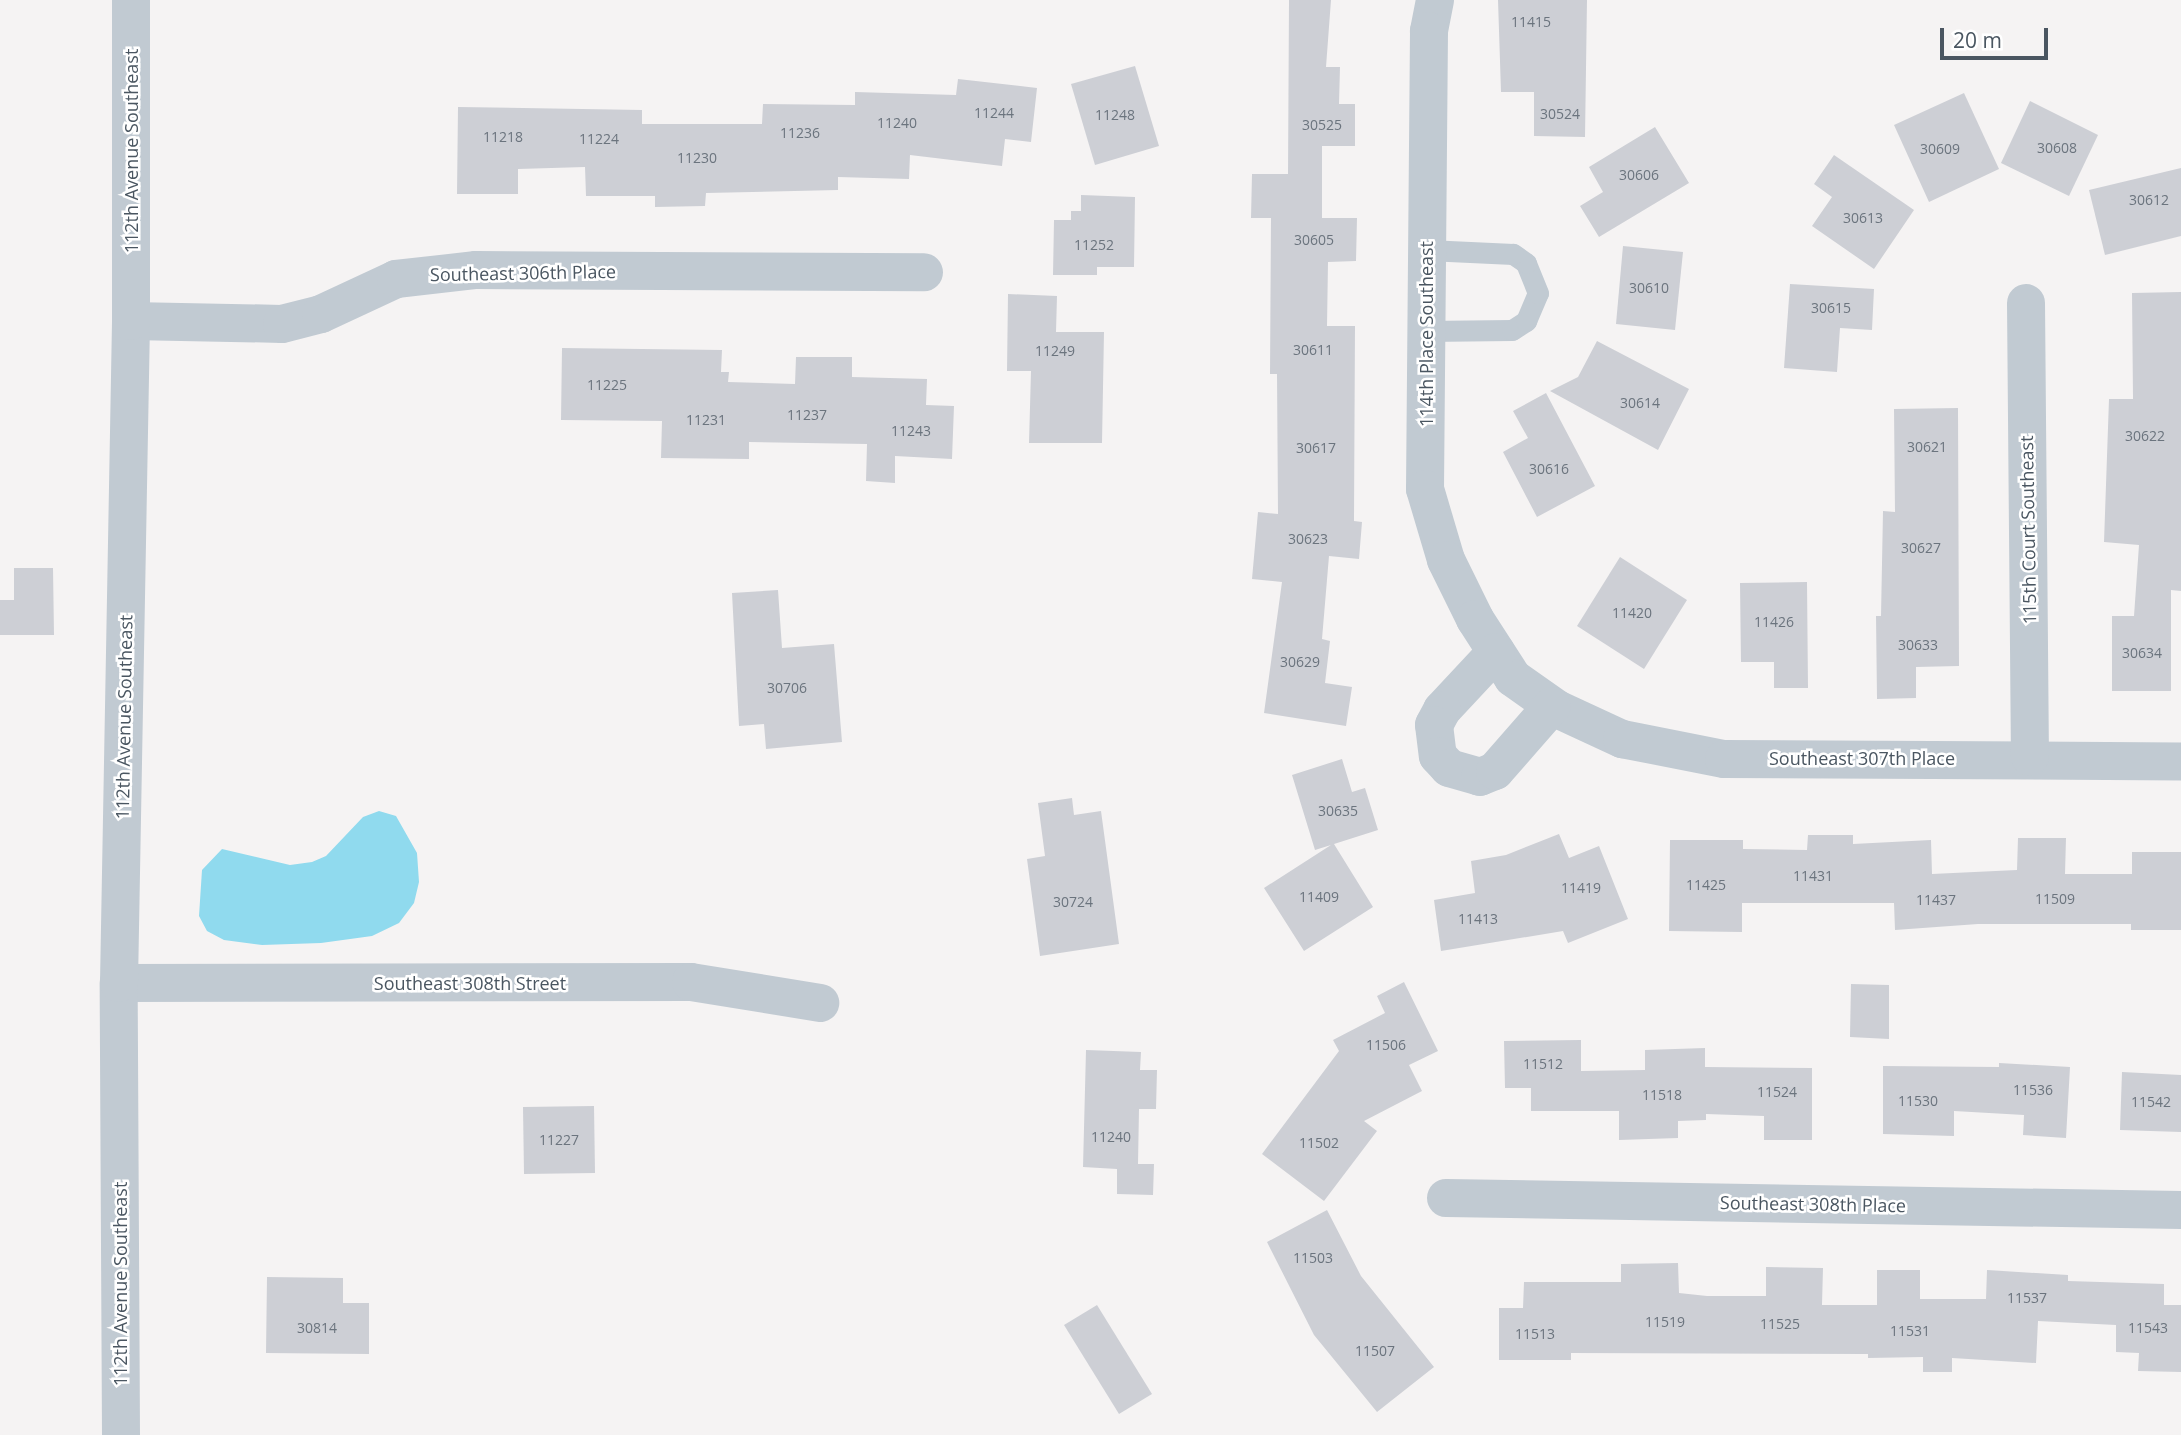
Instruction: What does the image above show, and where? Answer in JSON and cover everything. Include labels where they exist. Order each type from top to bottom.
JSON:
[{"type":"street","name":"112th Avenue Southeast","points":[[121,1435],[118,984],[131,321],[131,0]]},
{"type":"street","name":"114th Place Southeast","points":[[1435,0],[1429,31],[1425,489],[1446,560],[1504,665]]},
{"type":"street","name":"Southeast 306th Place","points":[[131,321],[282,324],[321,314],[396,279],[476,270],[924,272]]},
{"type":"street","name":"115th Court Southeast","points":[[2026,303],[2030,757]]},
{"type":"street","name":"Southeast 307th Place","points":[[1504,665],[1552,706],[1622,739],[1724,759],[2030,757],[2181,761]]},
{"type":"street","points":[[1504,665],[1442,710],[1434,725],[1438,756],[1450,768],[1480,777],[1496,771],[1552,706]]},
{"type":"street","name":"Southeast 308th Street","points":[[118,984],[691,982],[820,1003]]},
{"type":"street","name":"Southeast 308th Place","points":[[1446,1198],[2181,1210]]},
{"type":"lane","points":[[1426,331],[1512,330],[1526,321],[1538,293],[1527,263],[1513,254],[1427,250]]},
{"type":"water","points":[[379,811],[396,816],[417,853],[419,882],[414,903],[399,923],[372,936],[321,943],[262,945],[224,940],[207,931],[199,916],[202,870],[222,849],[290,865],[312,862],[326,856],[363,817]]},
{"type":"building","points":[[1289,0],[1331,0],[1326,67],[1340,67],[1339,104],[1355,104],[1355,146],[1322,146],[1322,218],[1357,218],[1356,261],[1328,262],[1327,326],[1355,326],[1354,521],[1362,522],[1359,559],[1329,556],[1322,639],[1330,641],[1325,683],[1352,687],[1346,726],[1264,713],[1282,582],[1252,579],[1258,512],[1278,514],[1277,374],[1270,374],[1271,218],[1251,218],[1252,174],[1288,174]]},
{"type":"building","points":[[1498,0],[1587,0],[1585,137],[1534,136],[1534,92],[1501,92]]},
{"type":"building","points":[[1135,66],[1159,146],[1095,165],[1071,84]]},
{"type":"building","points":[[958,79],[1037,88],[1031,142],[1005,139],[1002,166],[910,155],[909,179],[838,177],[838,190],[706,193],[705,206],[655,207],[655,196],[586,196],[585,167],[518,169],[518,194],[457,194],[458,107],[642,110],[642,124],[762,124],[763,104],[855,105],[855,92],[956,95]]},
{"type":"building","points":[[1964,93],[1999,169],[1929,202],[1894,125]]},
{"type":"building","points":[[2030,101],[2098,135],[2069,196],[2001,163]]},
{"type":"building","points":[[1655,127],[1689,183],[1599,237],[1580,206],[1603,192],[1589,167]]},
{"type":"building","points":[[1834,155],[1914,210],[1874,269],[1812,226],[1832,197],[1814,184]]},
{"type":"building","points":[[2181,168],[2181,236],[2105,255],[2089,190]]},
{"type":"building","points":[[1081,195],[1135,197],[1134,267],[1097,267],[1097,275],[1053,275],[1054,220],[1071,220],[1071,211],[1081,211]]},
{"type":"building","points":[[1623,246],[1683,252],[1675,330],[1616,324]]},
{"type":"building","points":[[1790,284],[1874,289],[1872,330],[1840,328],[1837,372],[1784,368]]},
{"type":"building","points":[[2181,292],[2181,591],[2171,590],[2171,691],[2112,691],[2112,616],[2134,616],[2139,545],[2104,542],[2109,399],[2133,399],[2132,293]]},
{"type":"building","points":[[1008,294],[1057,296],[1056,332],[1104,332],[1102,443],[1029,443],[1031,371],[1007,371]]},
{"type":"building","points":[[1597,341],[1689,389],[1658,450],[1550,391],[1578,377]]},
{"type":"building","points":[[562,348],[722,350],[721,372],[729,372],[728,382],[795,384],[796,357],[852,357],[852,377],[927,379],[926,405],[954,406],[952,459],[895,456],[895,483],[866,481],[867,444],[749,442],[749,459],[661,458],[662,421],[561,420]]},
{"type":"building","points":[[1546,393],[1595,486],[1537,517],[1503,452],[1528,438],[1513,411]]},
{"type":"building","points":[[1958,408],[1959,666],[1916,667],[1916,698],[1877,699],[1876,616],[1881,616],[1883,511],[1895,512],[1894,409]]},
{"type":"building","points":[[1620,557],[1687,600],[1644,669],[1577,626]]},
{"type":"building","points":[[14,568],[53,568],[54,635],[0,635],[0,600],[14,600]]},
{"type":"building","points":[[1807,582],[1808,688],[1774,688],[1774,662],[1741,662],[1740,583]]},
{"type":"building","points":[[778,590],[782,648],[834,644],[842,742],[766,749],[764,724],[739,726],[732,593]]},
{"type":"building","points":[[1342,759],[1352,792],[1365,788],[1378,830],[1334,844],[1373,907],[1304,951],[1264,888],[1331,845],[1315,850],[1292,775]]},
{"type":"building","points":[[1072,798],[1074,815],[1101,811],[1119,944],[1040,956],[1027,859],[1045,856],[1038,803]]},
{"type":"building","points":[[1559,834],[1569,858],[1599,846],[1628,919],[1568,943],[1563,931],[1441,951],[1434,900],[1475,893],[1471,861],[1506,855]]},
{"type":"building","points":[[1808,835],[1853,835],[1853,844],[1931,840],[1932,874],[2017,870],[2018,838],[2066,838],[2065,874],[2132,874],[2132,852],[2181,852],[2181,930],[2131,930],[2131,924],[1978,924],[1895,930],[1894,903],[1742,903],[1742,932],[1669,931],[1670,840],[1743,840],[1743,849],[1807,850]]},
{"type":"building","points":[[1404,982],[1438,1051],[1409,1065],[1422,1091],[1364,1121],[1377,1131],[1324,1201],[1262,1154],[1339,1051],[1333,1040],[1385,1013],[1377,996]]},
{"type":"building","points":[[1851,984],[1889,985],[1889,1039],[1850,1037]]},
{"type":"building","points":[[1581,1040],[1581,1071],[1645,1070],[1645,1050],[1705,1048],[1705,1067],[1812,1068],[1812,1140],[1764,1140],[1764,1116],[1706,1114],[1706,1120],[1678,1121],[1678,1138],[1619,1140],[1619,1111],[1531,1111],[1531,1088],[1505,1088],[1504,1041]]},
{"type":"building","points":[[1086,1050],[1141,1052],[1140,1070],[1157,1070],[1156,1109],[1139,1109],[1138,1164],[1154,1164],[1153,1195],[1117,1194],[1117,1169],[1083,1167]]},
{"type":"building","points":[[1999,1063],[2070,1067],[2066,1138],[2023,1135],[2024,1115],[1954,1111],[1954,1136],[1883,1134],[1883,1066],[1999,1067]]},
{"type":"building","points":[[2122,1072],[2181,1075],[2181,1132],[2120,1130]]},
{"type":"building","points":[[594,1106],[595,1173],[524,1174],[523,1107]]},
{"type":"building","points":[[1327,1210],[1361,1276],[1434,1367],[1377,1412],[1314,1335],[1267,1242]]},
{"type":"building","points":[[1678,1263],[1679,1293],[1707,1296],[1766,1296],[1766,1267],[1823,1268],[1822,1305],[1877,1305],[1877,1270],[1920,1270],[1920,1299],[1986,1299],[1987,1270],[2068,1275],[2068,1281],[2164,1284],[2164,1305],[2181,1305],[2181,1372],[2138,1371],[2139,1353],[2116,1352],[2116,1325],[2038,1321],[2036,1363],[1952,1358],[1952,1372],[1923,1372],[1923,1357],[1868,1358],[1868,1354],[1571,1353],[1571,1360],[1499,1360],[1499,1308],[1523,1308],[1524,1282],[1621,1282],[1621,1264]]},
{"type":"building","points":[[267,1277],[343,1278],[343,1303],[369,1303],[369,1354],[266,1353]]},
{"type":"building","points":[[1097,1305],[1152,1394],[1119,1414],[1064,1325]]}]
